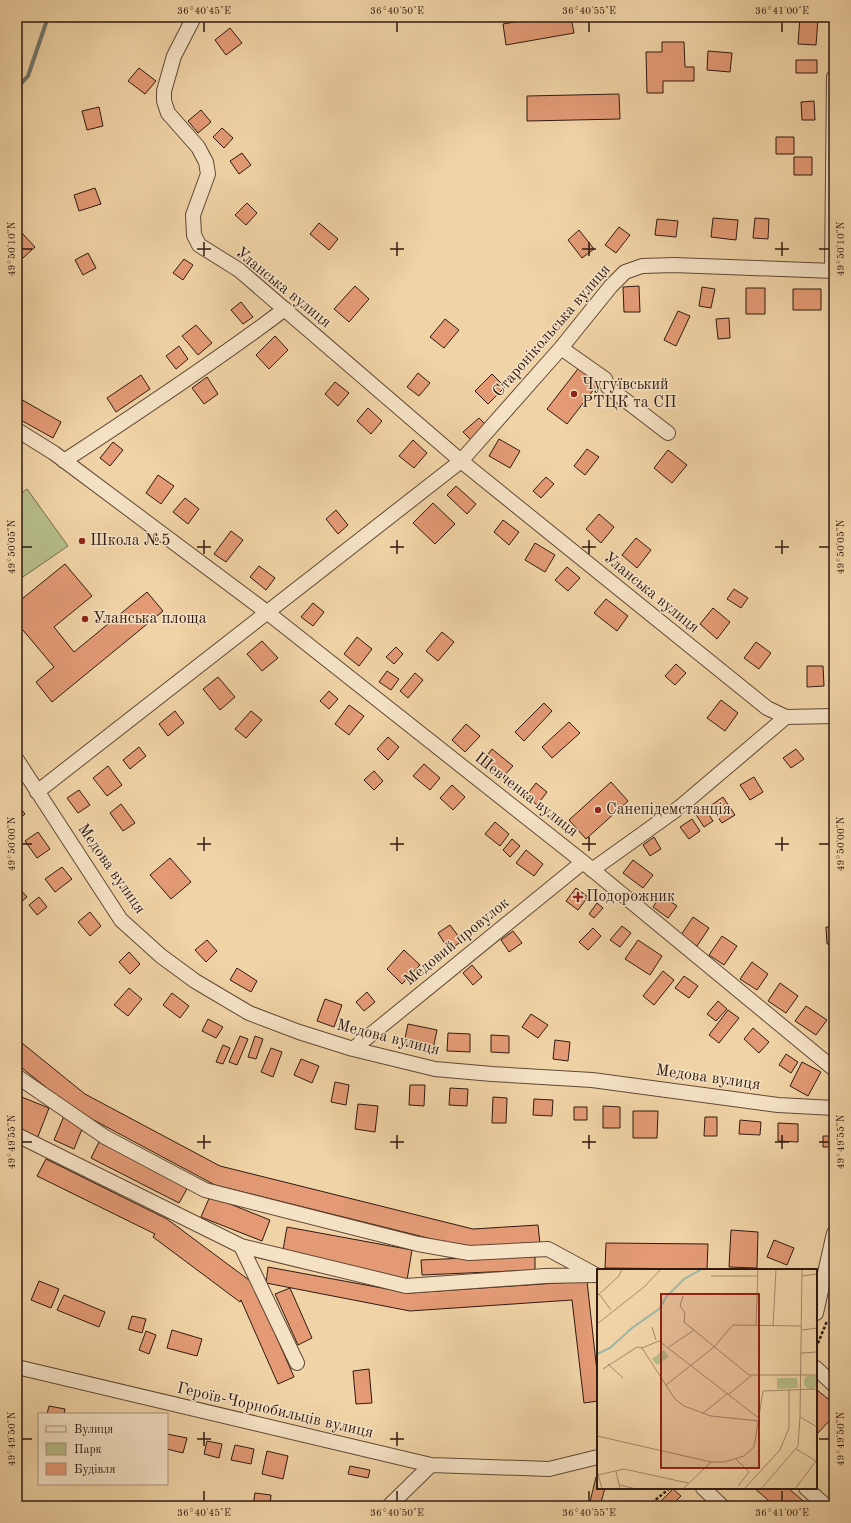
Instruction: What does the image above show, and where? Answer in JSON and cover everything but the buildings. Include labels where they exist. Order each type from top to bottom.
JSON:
[{"type":"street","name":"Уланська вулиця","points":[[193,19],[174,56],[164,91],[164,101],[168,113],[198,147],[206,162],[208,174],[193,215],[194,235],[199,245],[240,270],[461,461],[767,708],[786,717],[834,716]]},
{"type":"street","points":[[833,271],[834,76]]},
{"type":"street","name":"Старонікольська вулиця","points":[[461,461],[561,348],[625,272],[642,266],[674,265],[833,271]]},
{"type":"street","points":[[64,460],[252,334],[284,309]]},
{"type":"street","points":[[561,348],[605,379],[608,387],[668,433]]},
{"type":"street","points":[[17,430],[64,460],[268,613]]},
{"type":"street","points":[[17,760],[37,792],[461,461]]},
{"type":"street","name":"Шевченка вулиця","points":[[268,613],[588,866],[834,1069]]},
{"type":"street","name":"Медовий провулок","points":[[353,1049],[588,866],[680,807],[786,717]]},
{"type":"street","name":"Медова вулиця","points":[[37,792],[121,920],[162,956],[195,981],[250,1013],[299,1032],[353,1049],[435,1069],[592,1080],[778,1105],[834,1108]]},
{"type":"street","points":[[17,1077],[105,1137],[205,1190],[418,1244],[469,1253],[548,1249],[597,1275]]},
{"type":"street","points":[[17,1134],[241,1246],[406,1286],[545,1276],[597,1275]]},
{"type":"street","points":[[822,1317],[820,1285],[834,1233]]},
{"type":"street","points":[[241,1246],[297,1363]]},
{"type":"street","name":"Героїв-Чорнобильців вулиця","points":[[17,1367],[431,1465],[549,1468],[597,1457]]},
{"type":"street","points":[[817,1369],[834,1385]]},
{"type":"street","points":[[389,1506],[431,1465]]},
{"type":"street","points":[[704,1489],[722,1506]]},
{"type":"street","points":[[807,1489],[826,1506]]},
{"type":"path","points":[[817,1343],[822,1317]]},
{"type":"path","points":[[648,1506],[669,1489]]},
{"type":"green space","points":[[27,489],[68,546],[17,581],[17,496]]},
{"type":"waterway","points":[[17,88],[28,76],[48,17]]},
{"type":"place","name":"Чугуївський РТЦК та СП","points":[[574,394]]},
{"type":"place","name":"Школа №5","points":[[82,541]]},
{"type":"place","name":"Уланська площа","points":[[85,619]]},
{"type":"place","name":"Санепідемстанція","points":[[598,810]]},
{"type":"place","name":"Подорожник","points":[[578,897]]}]
